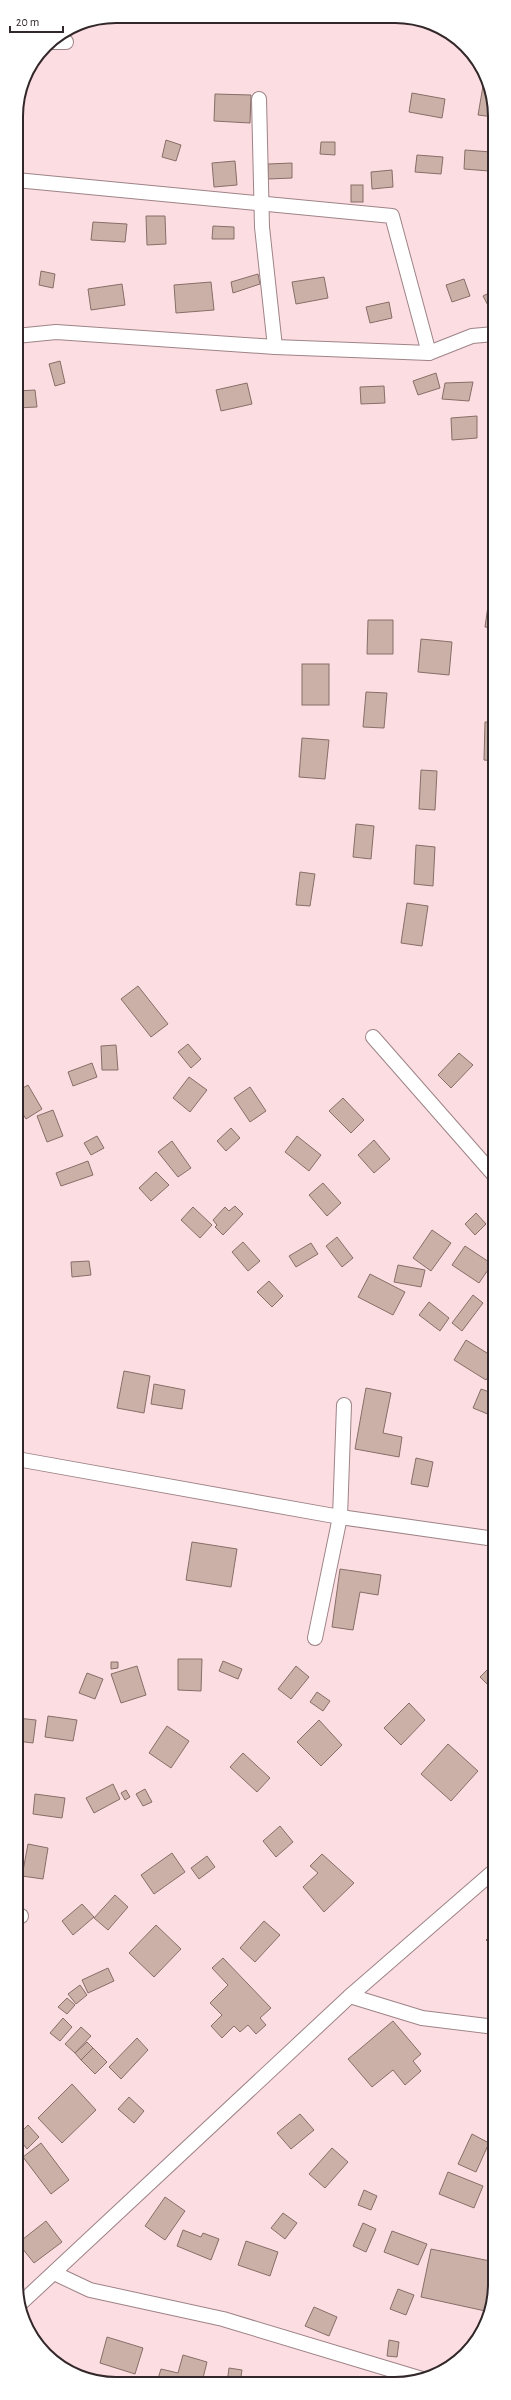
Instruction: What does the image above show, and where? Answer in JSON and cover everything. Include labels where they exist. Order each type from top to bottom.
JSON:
[{"type":"street","points":[[59,42],[66,42]]},
{"type":"street","points":[[258,99],[261,205],[275,347]]},
{"type":"street","points":[[23,181],[261,205],[392,216],[429,352]]},
{"type":"street","points":[[23,335],[56,332],[275,347],[429,352],[472,336],[488,335]]},
{"type":"street","points":[[373,1038],[488,1168]]},
{"type":"street","points":[[315,1638],[340,1517],[344,1405]]},
{"type":"street","points":[[23,1461],[340,1517],[488,1538]]},
{"type":"street","points":[[25,2300],[350,1996],[488,1876]]},
{"type":"street","points":[[350,1996],[422,2018],[488,2026]]},
{"type":"street","points":[[54,2273],[90,2290],[223,2319],[410,2375]]},
{"type":"building","points":[[483,86],[488,116],[478,115]]},
{"type":"building","points":[[412,93],[445,99],[442,118],[409,112]]},
{"type":"building","points":[[215,94],[251,95],[250,123],[214,121]]},
{"type":"building","points":[[166,140],[181,145],[176,161],[162,157]]},
{"type":"building","points":[[321,142],[335,142],[335,155],[320,154]]},
{"type":"building","points":[[465,150],[488,152],[488,171],[464,169]]},
{"type":"building","points":[[417,155],[443,157],[441,174],[415,172]]},
{"type":"building","points":[[235,161],[237,185],[214,187],[212,163]]},
{"type":"building","points":[[292,163],[292,178],[268,179],[268,164]]},
{"type":"building","points":[[392,170],[393,187],[372,189],[371,172]]},
{"type":"building","points":[[351,185],[363,185],[363,202],[351,202]]},
{"type":"building","points":[[146,216],[165,216],[166,244],[147,245]]},
{"type":"building","points":[[93,222],[127,224],[125,242],[91,240]]},
{"type":"building","points":[[213,226],[234,227],[234,239],[212,239]]},
{"type":"building","points":[[41,271],[55,274],[53,288],[39,285]]},
{"type":"building","points":[[258,274],[260,284],[233,293],[231,282]]},
{"type":"building","points":[[324,277],[328,298],[296,304],[292,282]]},
{"type":"building","points":[[464,279],[470,296],[452,302],[446,285]]},
{"type":"building","points":[[211,282],[214,310],[176,313],[174,285]]},
{"type":"building","points":[[122,284],[125,305],[91,310],[88,289]]},
{"type":"building","points":[[488,294],[488,305],[483,296]]},
{"type":"building","points":[[389,302],[392,318],[370,323],[366,307]]},
{"type":"building","points":[[60,361],[65,383],[55,386],[49,364]]},
{"type":"building","points":[[436,373],[440,388],[418,395],[413,381]]},
{"type":"building","points":[[473,382],[469,401],[442,399],[445,383]]},
{"type":"building","points":[[247,383],[252,404],[221,411],[216,390]]},
{"type":"building","points":[[384,386],[385,403],[361,404],[360,387]]},
{"type":"building","points":[[35,390],[37,407],[23,408],[23,391]]},
{"type":"building","points":[[477,416],[477,438],[452,440],[451,418]]},
{"type":"building","points":[[488,606],[488,627],[485,627]]},
{"type":"building","points":[[368,620],[393,620],[393,654],[367,654]]},
{"type":"building","points":[[421,639],[452,642],[449,675],[418,672]]},
{"type":"building","points":[[302,664],[329,664],[329,705],[302,705]]},
{"type":"building","points":[[366,692],[387,693],[384,728],[363,727]]},
{"type":"building","points":[[485,722],[488,722],[488,760],[484,760]]},
{"type":"building","points":[[302,738],[329,740],[325,779],[299,777]]},
{"type":"building","points":[[421,770],[437,771],[435,810],[419,809]]},
{"type":"building","points":[[356,824],[374,826],[371,859],[353,857]]},
{"type":"building","points":[[416,845],[435,847],[433,886],[414,884]]},
{"type":"building","points":[[300,872],[315,874],[310,906],[296,905]]},
{"type":"building","points":[[407,903],[428,906],[422,946],[401,943]]},
{"type":"building","points":[[138,986],[168,1024],[151,1037],[121,999]]},
{"type":"building","points":[[188,1044],[201,1059],[191,1068],[178,1052]]},
{"type":"building","points":[[116,1045],[118,1070],[102,1070],[101,1046]]},
{"type":"building","points":[[459,1053],[473,1065],[451,1088],[438,1075]]},
{"type":"building","points":[[92,1063],[97,1077],[73,1086],[68,1072]]},
{"type":"building","points":[[189,1077],[207,1090],[190,1112],[173,1098]]},
{"type":"building","points":[[28,1085],[42,1109],[26,1119],[23,1114],[23,1088]]},
{"type":"building","points":[[250,1087],[266,1111],[250,1122],[234,1098]]},
{"type":"building","points":[[343,1098],[364,1120],[351,1133],[329,1111]]},
{"type":"building","points":[[53,1110],[63,1136],[47,1142],[37,1116]]},
{"type":"building","points":[[231,1128],[240,1138],[226,1151],[217,1141]]},
{"type":"building","points":[[97,1136],[104,1148],[91,1155],[84,1143]]},
{"type":"building","points":[[297,1136],[321,1155],[309,1171],[285,1152]]},
{"type":"building","points":[[374,1140],[390,1159],[374,1173],[358,1155]]},
{"type":"building","points":[[172,1141],[191,1168],[178,1177],[158,1152]]},
{"type":"building","points":[[88,1161],[93,1175],[61,1186],[56,1173]]},
{"type":"building","points":[[156,1172],[169,1185],[151,1201],[139,1188]]},
{"type":"building","points":[[323,1183],[341,1203],[327,1216],[309,1195]]},
{"type":"building","points":[[235,1206],[243,1214],[223,1235],[215,1227],[217,1225],[213,1220],[225,1207],[229,1211]]},
{"type":"building","points":[[193,1207],[212,1225],[200,1238],[181,1220]]},
{"type":"building","points":[[476,1213],[486,1224],[475,1235],[465,1224]]},
{"type":"building","points":[[432,1230],[451,1243],[431,1271],[413,1258]]},
{"type":"building","points":[[337,1237],[353,1258],[342,1267],[326,1246]]},
{"type":"building","points":[[243,1242],[260,1261],[248,1271],[232,1252]]},
{"type":"building","points":[[311,1243],[318,1254],[296,1267],[289,1256]]},
{"type":"building","points":[[465,1246],[488,1261],[488,1270],[479,1283],[452,1265]]},
{"type":"building","points":[[89,1261],[91,1275],[72,1277],[71,1262]]},
{"type":"building","points":[[398,1265],[425,1270],[421,1287],[394,1282]]},
{"type":"building","points":[[370,1274],[405,1292],[393,1315],[358,1297]]},
{"type":"building","points":[[269,1281],[283,1296],[272,1307],[257,1292]]},
{"type":"building","points":[[473,1295],[483,1303],[462,1331],[452,1323]]},
{"type":"building","points":[[429,1302],[449,1318],[440,1331],[419,1315]]},
{"type":"building","points":[[466,1340],[488,1354],[488,1377],[486,1380],[454,1360]]},
{"type":"building","points":[[124,1371],[150,1376],[144,1413],[117,1408]]},
{"type":"building","points":[[154,1384],[185,1390],[182,1409],[151,1404]]},
{"type":"building","points":[[366,1388],[391,1393],[383,1433],[402,1437],[399,1457],[355,1449]]},
{"type":"building","points":[[481,1389],[488,1392],[488,1414],[473,1408]]},
{"type":"building","points":[[416,1458],[433,1462],[428,1487],[411,1484]]},
{"type":"building","points":[[192,1542],[237,1549],[231,1587],[186,1580]]},
{"type":"building","points":[[340,1569],[381,1575],[378,1595],[360,1592],[353,1630],[332,1627]]},
{"type":"building","points":[[178,1659],[202,1659],[201,1691],[178,1690]]},
{"type":"building","points":[[223,1661],[242,1669],[238,1679],[219,1671]]},
{"type":"building","points":[[111,1662],[118,1662],[118,1668],[111,1669]]},
{"type":"building","points":[[137,1666],[146,1695],[121,1703],[111,1674]]},
{"type":"building","points":[[296,1666],[309,1677],[291,1699],[278,1689]]},
{"type":"building","points":[[488,1669],[488,1685],[480,1677]]},
{"type":"building","points":[[87,1673],[103,1679],[95,1699],[79,1693]]},
{"type":"building","points":[[317,1692],[330,1701],[323,1711],[310,1702]]},
{"type":"building","points":[[409,1703],[425,1720],[401,1745],[384,1728]]},
{"type":"building","points":[[48,1716],[77,1720],[73,1741],[45,1737]]},
{"type":"building","points":[[23,1719],[36,1720],[33,1743],[23,1742]]},
{"type":"building","points":[[319,1720],[342,1745],[321,1766],[297,1742]]},
{"type":"building","points":[[167,1726],[189,1741],[171,1768],[149,1753]]},
{"type":"building","points":[[448,1744],[478,1771],[451,1801],[421,1774]]},
{"type":"building","points":[[243,1753],[270,1778],[257,1792],[230,1767]]},
{"type":"building","points":[[113,1784],[120,1799],[94,1813],[86,1798]]},
{"type":"building","points":[[145,1789],[152,1802],[143,1806],[136,1794]]},
{"type":"building","points":[[126,1790],[130,1797],[125,1800],[121,1793]]},
{"type":"building","points":[[35,1794],[65,1798],[62,1818],[33,1814]]},
{"type":"building","points":[[280,1826],[293,1842],[276,1857],[263,1841]]},
{"type":"building","points":[[28,1844],[48,1848],[43,1879],[23,1876]]},
{"type":"building","points":[[172,1853],[185,1872],[154,1894],[141,1875]]},
{"type":"building","points":[[322,1854],[354,1883],[324,1912],[303,1887],[318,1873],[310,1866]]},
{"type":"building","points":[[207,1856],[215,1867],[199,1879],[191,1868]]},
{"type":"building","points":[[115,1895],[128,1907],[108,1930],[94,1918]]},
{"type":"building","points":[[82,1904],[94,1917],[73,1935],[62,1921]]},
{"type":"building","points":[[264,1921],[280,1935],[255,1962],[240,1948]]},
{"type":"building","points":[[156,1925],[181,1949],[154,1977],[129,1953]]},
{"type":"building","points":[[223,1958],[271,2008],[260,2018],[266,2025],[256,2034],[248,2025],[240,2032],[234,2026],[222,2038],[211,2026],[222,2015],[210,2003],[228,1985],[212,1968]]},
{"type":"building","points":[[108,1968],[114,1981],[88,1993],[82,1980]]},
{"type":"building","points":[[80,1985],[87,1995],[76,2004],[68,1994]]},
{"type":"building","points":[[67,1998],[75,2005],[67,2014],[58,2007]]},
{"type":"building","points":[[63,2018],[72,2027],[60,2041],[50,2033]]},
{"type":"building","points":[[393,2021],[421,2054],[413,2061],[421,2071],[405,2085],[393,2070],[372,2087],[348,2059]]},
{"type":"building","points":[[81,2027],[91,2036],[75,2053],[65,2044]]},
{"type":"building","points":[[137,2038],[148,2050],[121,2079],[109,2067]]},
{"type":"building","points":[[87,2042],[93,2048],[81,2060],[75,2053]]},
{"type":"building","points":[[93,2048],[107,2062],[95,2074],[81,2060]]},
{"type":"building","points":[[72,2084],[96,2110],[62,2143],[38,2118]]},
{"type":"building","points":[[129,2097],[144,2111],[134,2123],[118,2109]]},
{"type":"building","points":[[300,2114],[314,2130],[291,2149],[277,2133]]},
{"type":"building","points":[[28,2125],[39,2137],[27,2149],[23,2144],[23,2130]]},
{"type":"building","points":[[472,2134],[488,2142],[476,2172],[458,2164]]},
{"type":"building","points":[[41,2143],[69,2180],[51,2194],[23,2157]]},
{"type":"building","points":[[332,2148],[348,2162],[325,2188],[309,2174]]},
{"type":"building","points":[[448,2172],[483,2186],[474,2208],[439,2194]]},
{"type":"building","points":[[364,2190],[377,2196],[371,2210],[358,2205]]},
{"type":"building","points":[[165,2197],[185,2211],[165,2240],[145,2226]]},
{"type":"building","points":[[283,2213],[297,2223],[285,2239],[271,2228]]},
{"type":"building","points":[[46,2221],[62,2242],[34,2263],[23,2249],[23,2239]]},
{"type":"building","points":[[363,2223],[376,2229],[366,2252],[353,2246]]},
{"type":"building","points":[[183,2230],[201,2237],[203,2233],[219,2239],[211,2260],[177,2246]]},
{"type":"building","points":[[392,2231],[427,2244],[418,2265],[384,2252]]},
{"type":"building","points":[[246,2241],[278,2252],[270,2276],[238,2265]]},
{"type":"building","points":[[431,2249],[488,2261],[488,2290],[484,2311],[421,2297]]},
{"type":"building","points":[[398,2289],[414,2295],[406,2315],[390,2309]]},
{"type":"building","points":[[314,2307],[337,2317],[329,2336],[305,2326]]},
{"type":"building","points":[[107,2337],[143,2348],[135,2374],[100,2363]]},
{"type":"building","points":[[389,2340],[399,2342],[397,2357],[387,2356]]},
{"type":"building","points":[[183,2355],[207,2362],[203,2377],[159,2377],[161,2369],[178,2373]]},
{"type":"building","points":[[229,2368],[242,2370],[241,2377],[228,2377]]}]
